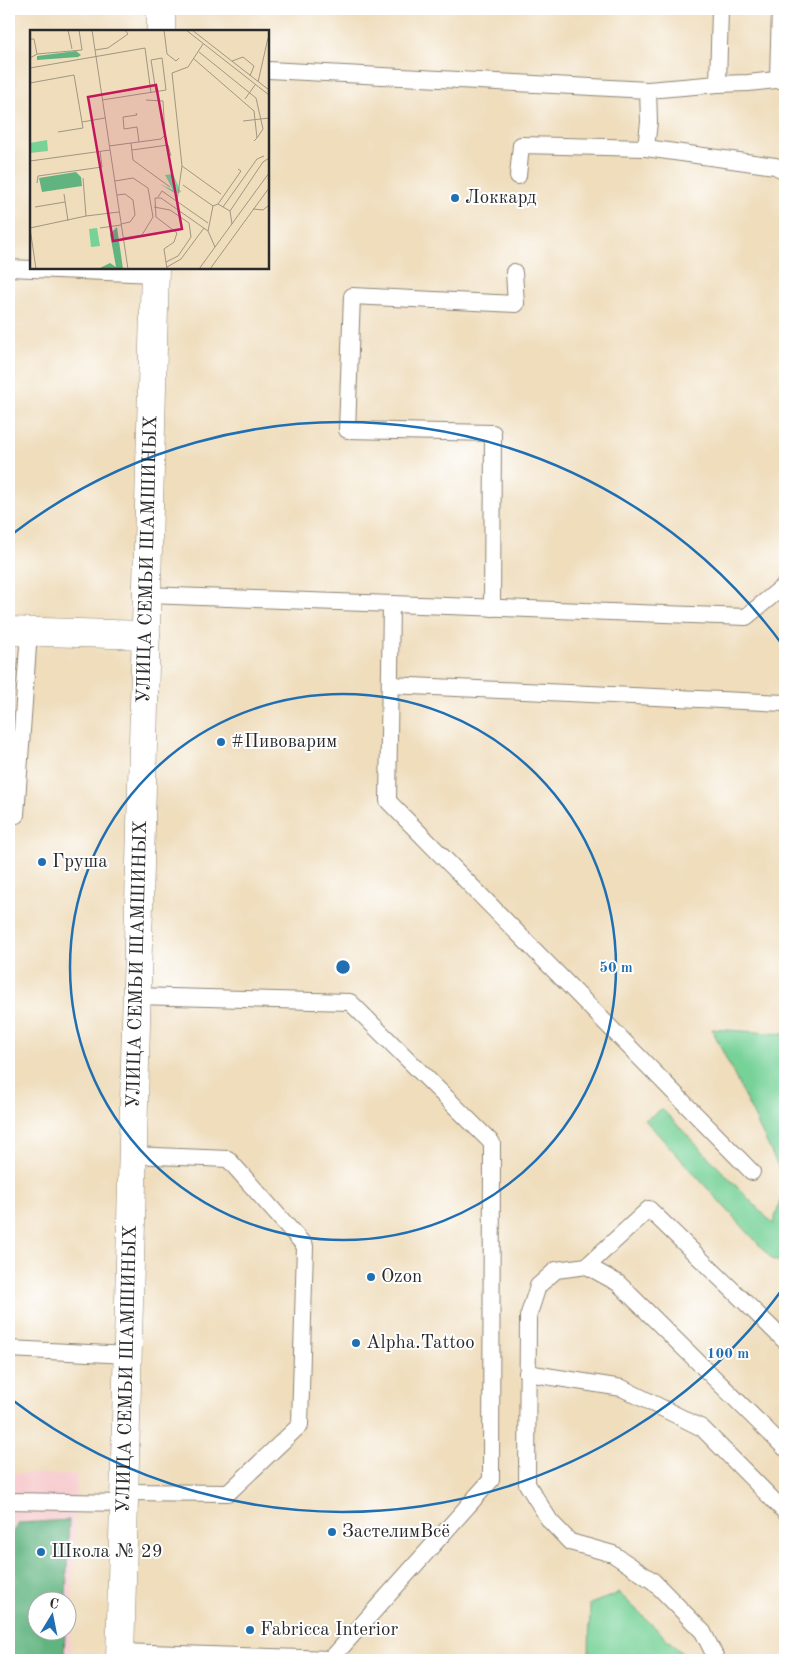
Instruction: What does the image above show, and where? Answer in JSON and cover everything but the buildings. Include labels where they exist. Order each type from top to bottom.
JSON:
[{"type":"street","points":[[161,9],[161,30]]},
{"type":"street","name":"УЛИЦА СЕМЬИ ШАМШИНЫХ","points":[[120,1656],[155,271]]},
{"type":"street","points":[[19,632],[146,635]]},
{"type":"lane","points":[[718,84],[720,9]]},
{"type":"lane","points":[[269,70],[648,90],[748,83],[782,78],[780,9]]},
{"type":"lane","points":[[646,148],[649,122],[648,90]]},
{"type":"lane","points":[[518,176],[520,145],[646,148],[775,166],[785,171]]},
{"type":"lane","points":[[9,268],[30,268]]},
{"type":"lane","points":[[58,269],[155,271]]},
{"type":"lane","points":[[492,608],[493,433],[347,430],[352,296],[516,304],[514,272]]},
{"type":"lane","points":[[147,595],[746,617],[785,585]]},
{"type":"lane","points":[[391,604],[388,801],[752,1172]]},
{"type":"lane","points":[[9,814],[16,815],[19,632]]},
{"type":"lane","points":[[390,685],[785,704]]},
{"type":"lane","points":[[120,1656],[331,1660],[491,1480],[492,1143],[350,1002],[136,996]]},
{"type":"lane","points":[[9,1501],[228,1493],[300,1424],[306,1246],[228,1159],[132,1155]]},
{"type":"lane","points":[[717,1660],[703,1632],[654,1581],[613,1554],[570,1542],[550,1521],[527,1484],[528,1317],[538,1286],[556,1270],[587,1266],[649,1209],[785,1341]]},
{"type":"lane","points":[[587,1266],[618,1283],[785,1448]]},
{"type":"lane","points":[[9,1349],[128,1355]]},
{"type":"lane","points":[[527,1373],[622,1388],[702,1428],[785,1512]]},
{"type":"shaded area","name":"Школа № 29","points":[[9,1473],[77,1475],[73,1592],[28,1592],[28,1642],[71,1642],[70,1660],[9,1660]]},
{"type":"green space","points":[[712,1029],[785,1034],[785,1181]]},
{"type":"green space","points":[[662,1109],[773,1224],[785,1185],[785,1263],[773,1260],[645,1120]]},
{"type":"green space","points":[[69,1520],[66,1592],[28,1592],[28,1642],[65,1642],[64,1660],[9,1660],[9,1539],[18,1523]]},
{"type":"green space","points":[[619,1593],[689,1660],[589,1660],[590,1604]]},
{"type":"place","name":"Локкард","points":[[455,198]]},
{"type":"place","name":"#Пивоварим","points":[[221,742]]},
{"type":"place","name":"Груша","points":[[42,862]]},
{"type":"place","name":"Ozon","points":[[371,1277]]},
{"type":"place","name":"Alpha.Tattoo","points":[[356,1343]]},
{"type":"place","name":"ЗастелимВсё","points":[[332,1532]]},
{"type":"place","name":"Школа № 29","points":[[41,1552]]},
{"type":"place","name":"Fabricca Interior","points":[[250,1630]]}]
